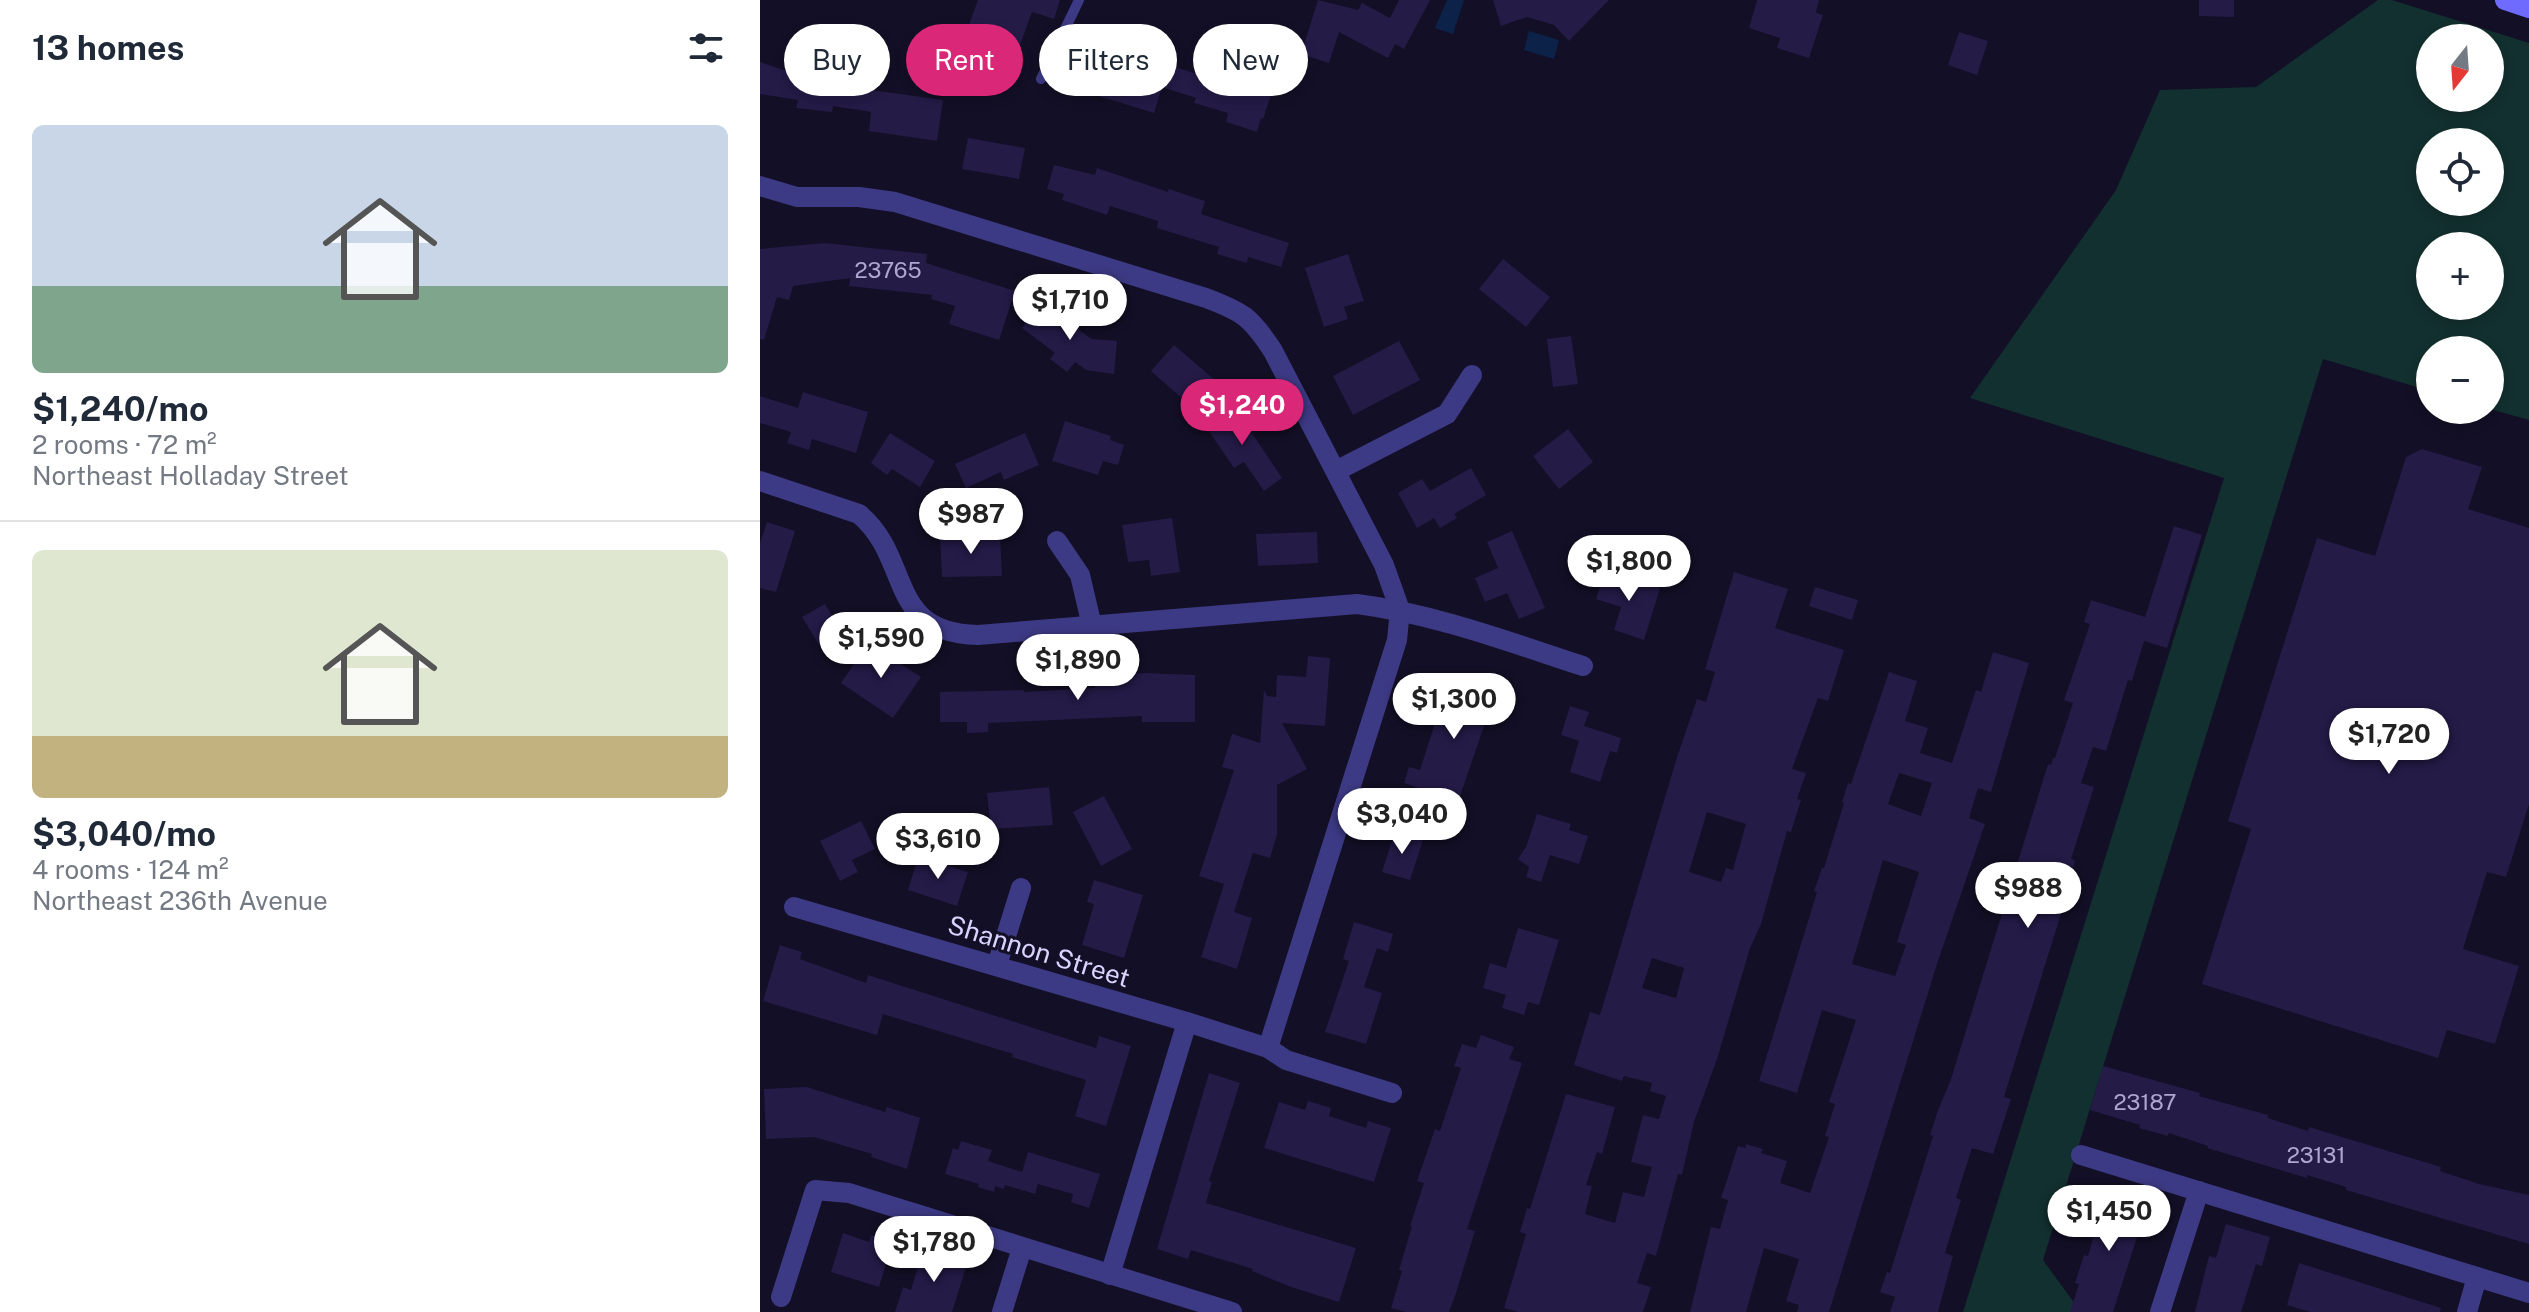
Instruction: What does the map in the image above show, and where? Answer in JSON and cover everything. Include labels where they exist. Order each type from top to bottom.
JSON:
[{"type":"main road","points":[[2505,0],[2529,8]]},
{"type":"street","points":[[760,186],[797,197],[859,197],[895,202],[1237,309],[1256,324],[1273,351],[1384,565],[1400,610],[1397,640],[1268,1048]]},
{"type":"street","points":[[1336,471],[1447,414],[1472,375]]},
{"type":"street","points":[[760,481],[859,514],[871,524],[884,543],[906,600],[931,625],[958,635],[1357,604],[1400,610],[1461,626],[1583,666]]},
{"type":"street","points":[[1057,541],[1080,575],[1092,626]]},
{"type":"street","points":[[997,965],[1021,888]]},
{"type":"street","name":"Shannon Street","points":[[794,907],[1187,1022],[1268,1048],[1286,1060],[1392,1093]]},
{"type":"street","points":[[1110,1275],[1187,1022]]},
{"type":"street","points":[[2081,1155],[2529,1293]]},
{"type":"street","points":[[781,1297],[815,1190],[849,1193],[1232,1312]]},
{"type":"street","points":[[2160,1312],[2199,1191]]},
{"type":"street","points":[[1002,1312],[1022,1248]]},
{"type":"street","points":[[2467,1312],[2477,1277]]},
{"type":"lane","points":[[1067,24],[1079,0]]},
{"type":"green space","points":[[2378,0],[2392,0],[2468,24],[2416,24],[2416,112],[2504,112],[2504,35],[2529,43],[2529,420],[2504,413],[2504,336],[2416,336],[2416,387],[2323,359],[2043,1260],[2081,1312],[1963,1312],[2224,478],[1970,398],[2116,190],[2160,90],[2256,87]]},
{"type":"water","points":[[1447,0],[1464,0],[1453,34],[1435,28]]},
{"type":"water","points":[[1529,31],[1559,40],[1554,59],[1524,50]]},
{"type":"building","points":[[978,0],[1060,0],[1054,19],[1032,12],[1023,37],[1023,24],[969,24]]},
{"type":"building","points":[[1318,0],[1358,10],[1362,3],[1390,18],[1399,0],[1430,0],[1404,49],[1395,44],[1388,58],[1339,32],[1329,63],[1308,56],[1308,32]]},
{"type":"building","points":[[1493,0],[1609,0],[1569,41],[1554,25],[1527,17],[1501,26]]},
{"type":"building","points":[[1757,0],[1819,0],[1816,13],[1823,15],[1809,58],[1777,48],[1780,38],[1749,28]]},
{"type":"building","points":[[2199,0],[2234,0],[2234,17],[2199,16]]},
{"type":"building","points":[[1959,32],[1988,41],[1977,75],[1948,65]]},
{"type":"building","points":[[760,62],[784,70],[784,96],[890,96],[890,93],[943,100],[937,141],[869,131],[871,112],[833,106],[832,112],[796,108],[798,100],[760,94]]},
{"type":"building","points":[[1177,68],[1193,73],[1193,96],[1271,96],[1257,132],[1226,122],[1228,113],[1194,103],[1196,98],[1177,92]]},
{"type":"building","points":[[1099,96],[1159,96],[1154,113]]},
{"type":"building","points":[[968,138],[1025,148],[1019,179],[962,169]]},
{"type":"building","points":[[1054,165],[1095,175],[1097,168],[1205,201],[1201,214],[1289,243],[1281,267],[1248,257],[1247,263],[1217,254],[1219,247],[1157,228],[1158,221],[1110,206],[1107,215],[1062,200],[1064,194],[1047,189]]},
{"type":"building","points":[[825,243],[927,254],[926,263],[1015,291],[999,340],[949,324],[955,306],[931,299],[932,295],[849,286],[850,278],[793,286],[789,300],[777,297],[764,340],[760,339],[760,249]]},
{"type":"building","points":[[1348,254],[1364,301],[1344,307],[1348,319],[1324,327],[1305,268]]},
{"type":"building","points":[[1503,259],[1550,297],[1526,327],[1479,289]]},
{"type":"building","points":[[1042,301],[1091,339],[1117,341],[1114,374],[1086,370],[1075,362],[1067,372],[1050,359],[1055,353],[1022,328]]},
{"type":"building","points":[[1571,336],[1578,384],[1553,387],[1547,339]]},
{"type":"building","points":[[1399,341],[1420,380],[1353,415],[1333,376]]},
{"type":"building","points":[[1174,345],[1216,381],[1193,408],[1151,371]]},
{"type":"building","points":[[803,392],[868,412],[856,453],[812,439],[809,450],[787,443],[791,432],[760,423],[760,396],[798,408]]},
{"type":"building","points":[[1233,405],[1282,478],[1264,491],[1244,462],[1234,468],[1204,424]]},
{"type":"building","points":[[1065,421],[1111,436],[1110,440],[1124,445],[1118,465],[1103,461],[1098,475],[1052,461]]},
{"type":"building","points":[[1568,429],[1593,462],[1559,489],[1533,456]]},
{"type":"building","points":[[890,433],[935,461],[920,487],[892,469],[887,475],[871,463]]},
{"type":"building","points":[[1025,433],[1039,465],[1004,480],[1001,472],[966,488],[955,464]]},
{"type":"building","points":[[2422,449],[2482,467],[2468,509],[2529,528],[2529,804],[2506,877],[2487,872],[2463,949],[2519,966],[2495,1044],[2447,1030],[2438,1058],[2202,984],[2251,829],[2228,821],[2317,538],[2375,556],[2406,457]]},
{"type":"building","points":[[1471,468],[1486,495],[1454,514],[1457,518],[1440,528],[1434,518],[1417,528],[1398,493],[1422,479],[1430,491]]},
{"type":"building","points":[[1172,518],[1180,572],[1151,576],[1149,560],[1128,562],[1122,525]]},
{"type":"building","points":[[767,522],[795,531],[776,592],[760,588],[760,543]]},
{"type":"building","points":[[2174,526],[2202,535],[2167,648],[2144,641],[2106,751],[2093,747],[2081,783],[2094,787],[2071,859],[2075,860],[2064,904],[2004,1097],[2011,1099],[1993,1154],[1972,1148],[1956,1198],[1961,1200],[1945,1253],[1953,1256],[1938,1312],[1890,1312],[1895,1297],[1880,1292],[1887,1272],[1890,1273],[1933,1136],[1930,1135],[1951,1079],[2048,764],[2051,765],[2055,758],[2073,703],[2064,700],[2090,624],[2084,622],[2091,600],[2145,617]]},
{"type":"building","points":[[1512,531],[1545,608],[1519,619],[1507,593],[1485,602],[1475,578],[1498,568],[1487,542]]},
{"type":"building","points":[[1317,532],[1318,563],[1258,566],[1256,534]]},
{"type":"building","points":[[1000,535],[1002,576],[942,577],[940,537]]},
{"type":"building","points":[[1605,570],[1660,588],[1644,640],[1614,630],[1621,607],[1596,599]]},
{"type":"building","points":[[1734,572],[1788,589],[1775,628],[1844,650],[1828,701],[1818,698],[1792,769],[1806,773],[1797,799],[1801,800],[1791,832],[1787,831],[1761,924],[1750,948],[1717,1059],[1694,1122],[1682,1175],[1678,1174],[1656,1256],[1647,1253],[1637,1283],[1651,1287],[1643,1312],[1518,1312],[1504,1308],[1526,1234],[1520,1232],[1566,1094],[1615,1107],[1602,1154],[1597,1152],[1586,1185],[1592,1186],[1585,1214],[1615,1223],[1623,1192],[1644,1197],[1652,1167],[1631,1162],[1643,1115],[1659,1119],[1666,1096],[1650,1091],[1652,1083],[1624,1076],[1622,1081],[1574,1065],[1590,1012],[1600,1015],[1697,699],[1706,702],[1715,672],[1705,669]],"holes":[[[1707,812],[1746,824],[1733,870],[1726,868],[1721,882],[1689,872]],[[1652,958],[1684,968],[1676,998],[1642,988]]]},
{"type":"building","points":[[1815,587],[1858,600],[1852,620],[1809,606]]},
{"type":"building","points":[[825,604],[848,643],[826,656],[802,617]]},
{"type":"building","points":[[868,643],[921,677],[893,718],[841,683]]},
{"type":"building","points":[[1993,652],[2029,663],[1991,792],[1978,788],[1969,818],[1985,824],[1937,964],[1829,1312],[1797,1312],[1799,1305],[1786,1301],[1799,1259],[1764,1248],[1746,1312],[1690,1312],[1711,1227],[1720,1229],[1728,1200],[1721,1198],[1738,1146],[1745,1148],[1746,1144],[1763,1149],[1761,1153],[1787,1161],[1780,1183],[1810,1193],[1829,1137],[1825,1136],[1835,1104],[1829,1102],[1856,1020],[1822,1010],[1797,1093],[1759,1081],[1848,783],[1851,784],[1889,672],[1917,681],[1905,721],[1928,728],[1920,753],[1952,763],[1976,690],[1981,692]],"holes":[[[1899,773],[1932,783],[1921,816],[1888,804]],[[1883,860],[1919,872],[1897,942],[1906,945],[1895,976],[1852,964]]]},
{"type":"building","points":[[1308,656],[1330,658],[1325,726],[1282,723],[1307,769],[1277,785],[1277,835],[1270,858],[1253,853],[1234,912],[1252,918],[1237,969],[1201,957],[1224,884],[1199,876],[1234,770],[1222,767],[1232,734],[1260,743],[1264,690],[1267,696],[1276,697],[1277,675],[1306,677]]},
{"type":"building","points":[[1145,673],[1195,675],[1195,722],[1142,722],[1142,716],[988,723],[988,732],[967,733],[967,722],[940,722],[940,692],[1095,688],[1094,676]]},
{"type":"building","points":[[1472,673],[1499,682],[1457,805],[1417,792],[1419,788],[1404,783],[1409,767],[1420,770],[1435,723],[1429,721],[1438,694],[1463,702]]},
{"type":"building","points":[[1570,706],[1589,712],[1584,726],[1621,738],[1617,753],[1610,751],[1600,782],[1570,772],[1579,741],[1561,735]]},
{"type":"building","points":[[1049,787],[1053,825],[991,829],[987,793]]},
{"type":"building","points":[[1104,796],[1132,849],[1101,866],[1073,812]]},
{"type":"building","points":[[1537,814],[1571,824],[1569,830],[1588,836],[1579,864],[1550,855],[1541,882],[1526,877],[1529,867],[1518,859],[1526,847]]},
{"type":"building","points":[[861,821],[875,849],[852,860],[858,872],[840,881],[820,841]]},
{"type":"building","points":[[1395,831],[1423,840],[1410,880],[1382,872]]},
{"type":"building","points":[[918,857],[968,872],[957,906],[908,890]]},
{"type":"building","points":[[1094,880],[1143,895],[1124,958],[1082,945],[1094,904],[1087,902]]},
{"type":"building","points":[[1354,922],[1393,934],[1388,952],[1377,948],[1364,987],[1382,993],[1366,1044],[1325,1032],[1349,961],[1343,959]]},
{"type":"building","points":[[1518,928],[1559,940],[1539,1005],[1528,1002],[1524,1015],[1502,1008],[1506,995],[1483,988],[1490,963],[1506,968]]},
{"type":"building","points":[[780,945],[802,952],[800,959],[866,983],[868,975],[1096,1048],[1099,1036],[1131,1046],[1106,1126],[1075,1116],[1086,1080],[883,1014],[877,1035],[763,1001]]},
{"type":"building","points":[[1481,1035],[1514,1047],[1509,1059],[1522,1063],[1467,1229],[1475,1231],[1456,1293],[1449,1312],[1406,1312],[1391,1308],[1410,1226],[1424,1183],[1417,1181],[1435,1129],[1440,1131],[1461,1068],[1454,1066],[1462,1044],[1476,1048]]},
{"type":"building","points":[[2103,1066],[2200,1093],[2199,1096],[2268,1115],[2268,1118],[2308,1131],[2309,1127],[2441,1167],[2440,1171],[2479,1184],[2529,1195],[2529,1244],[2346,1190],[2346,1187],[2307,1175],[2307,1178],[2207,1148],[2169,1133],[2168,1136],[2139,1128],[2140,1125],[2090,1110]]},
{"type":"building","points":[[1209,1073],[1240,1083],[1209,1181],[1212,1182],[1206,1203],[1356,1248],[1339,1302],[1291,1287],[1253,1269],[1191,1250],[1188,1259],[1157,1249]]},
{"type":"building","points":[[807,1087],[885,1112],[887,1107],[920,1118],[907,1169],[871,1157],[872,1154],[814,1137],[766,1139],[764,1089]]},
{"type":"building","points":[[1308,1101],[1331,1108],[1329,1116],[1366,1128],[1368,1121],[1391,1128],[1374,1182],[1264,1148],[1279,1102],[1305,1110]]},
{"type":"building","points":[[961,1141],[992,1150],[988,1161],[1022,1172],[1028,1152],[1100,1174],[1089,1208],[1071,1202],[1073,1194],[1038,1184],[1035,1194],[1005,1185],[1004,1189],[995,1186],[994,1192],[945,1174],[953,1148],[958,1150]]},
{"type":"building","points":[[2108,1187],[2149,1200],[2113,1312],[2070,1312],[2079,1284],[2075,1283],[2084,1255],[2088,1256]]},
{"type":"building","points":[[2226,1224],[2270,1237],[2262,1266],[2256,1264],[2241,1312],[2195,1312],[2209,1256],[2216,1258]]},
{"type":"building","points":[[843,1233],[869,1242],[871,1235],[893,1241],[879,1287],[831,1272]]},
{"type":"building","points":[[924,1247],[968,1261],[952,1312],[895,1312],[903,1287],[911,1290]]},
{"type":"building","points":[[2299,1263],[2441,1308],[2440,1312],[2310,1312],[2287,1305]]}]
